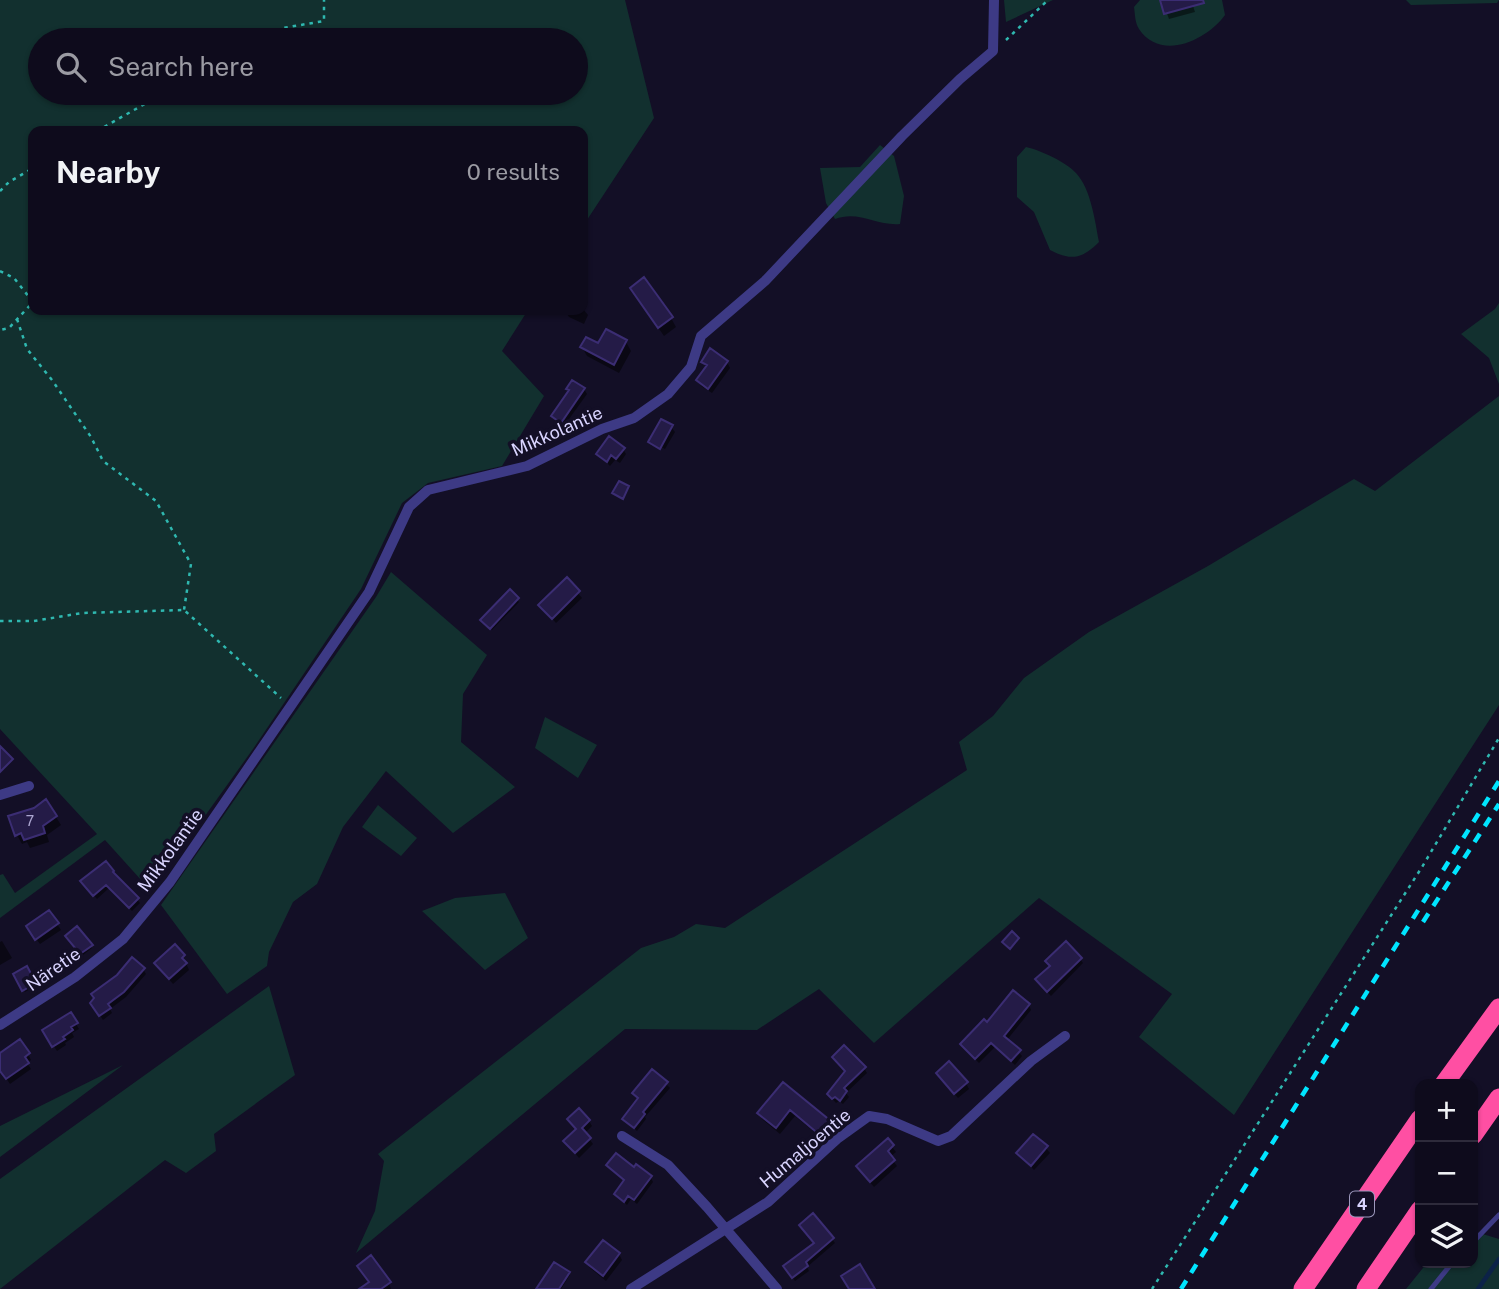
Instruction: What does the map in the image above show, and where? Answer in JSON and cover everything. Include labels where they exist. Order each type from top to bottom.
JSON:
[{"type":"highway","points":[[1448,1079],[1499,1008]]},
{"type":"highway","points":[[1478,1128],[1499,1098]]},
{"type":"highway","name":"4","points":[[1303,1289],[1415,1126]]},
{"type":"highway","points":[[1366,1289],[1415,1217]]},
{"type":"street","points":[[993,0],[993,51]]},
{"type":"street","name":"Mikkolantie","points":[[123,939],[170,882],[369,592],[409,507],[428,490],[527,466],[602,429],[634,418],[668,394],[691,367],[701,336],[765,281],[902,136],[993,51]]},
{"type":"street","points":[[0,795],[29,786]]},
{"type":"street","name":"Näretie","points":[[0,1025],[75,977],[123,939]]},
{"type":"street","name":"Humaljoentie","points":[[631,1289],[768,1202],[837,1139],[869,1116],[887,1119],[938,1141],[951,1136],[1031,1060],[1065,1036]]},
{"type":"street","points":[[622,1136],[668,1165],[708,1207],[777,1289]]},
{"type":"lane","points":[[1478,1237],[1499,1215]]},
{"type":"lane","points":[[1431,1289],[1448,1268]]},
{"type":"path","points":[[283,28],[324,21],[324,0]]},
{"type":"path","points":[[993,51],[1048,0]]},
{"type":"path","points":[[106,126],[143,105]]},
{"type":"path","points":[[0,191],[28,171]]},
{"type":"path","points":[[0,271],[14,278],[28,296]]},
{"type":"path","points":[[0,330],[9,328],[28,307]]},
{"type":"path","points":[[17,319],[27,349],[52,380],[103,461],[156,501],[191,564],[184,610]]},
{"type":"path","points":[[0,621],[34,621],[82,613],[184,610],[291,707]]},
{"type":"path","points":[[1152,1289],[1422,867],[1499,738]]},
{"type":"green space","points":[[0,0],[625,0],[654,118],[588,218],[588,126],[28,126],[28,315],[525,315],[502,351],[544,396],[502,466],[428,483],[402,503],[361,589],[253,749],[151,891],[105,840],[0,918],[0,875],[3,874],[15,893],[97,834],[0,729]]},
{"type":"green space","points":[[1004,0],[1053,0],[1006,22]]},
{"type":"green space","points":[[1140,0],[1222,0],[1225,15],[1196,39],[1171,46],[1159,44],[1148,39],[1138,27],[1134,7]]},
{"type":"green space","points":[[1406,0],[1499,0],[1497,3],[1411,5]]},
{"type":"green space","points":[[880,145],[894,156],[904,196],[900,224],[852,216],[835,219],[826,203],[820,168],[860,167]]},
{"type":"green space","points":[[1026,147],[1059,161],[1072,169],[1081,180],[1092,206],[1099,242],[1082,255],[1070,257],[1050,250],[1034,212],[1017,197],[1017,157]]},
{"type":"green space","points":[[1499,303],[1499,384],[1489,358],[1461,334],[1495,309]]},
{"type":"green space","points":[[1499,396],[1499,705],[1234,1115],[1139,1037],[1172,994],[1039,898],[874,1043],[819,989],[757,1030],[625,1029],[356,1253],[375,1211],[384,1161],[378,1154],[641,948],[674,937],[696,924],[725,928],[967,770],[959,742],[993,716],[1024,678],[1089,632],[1208,566],[1354,479],[1375,491]]},
{"type":"green space","points":[[391,572],[487,655],[463,694],[461,742],[515,787],[453,833],[386,771],[343,827],[317,884],[293,902],[269,952],[267,966],[227,994],[161,905]]},
{"type":"green space","points":[[545,717],[597,745],[578,778],[535,748]]},
{"type":"green space","points":[[378,805],[417,838],[401,856],[362,827]]},
{"type":"green space","points":[[505,893],[528,938],[485,970],[422,911],[455,898]]},
{"type":"green space","points":[[269,986],[295,1075],[214,1134],[216,1151],[186,1173],[165,1160],[0,1289],[0,1179]]},
{"type":"green space","points":[[123,1065],[0,1157],[0,1126]]},
{"type":"green space","points":[[1478,1233],[1499,1239],[1499,1289],[1406,1289],[1423,1268],[1478,1268]]},
{"type":"building","points":[[1160,0],[1203,0],[1204,3],[1164,14]]},
{"type":"building","points":[[644,277],[673,317],[658,328],[630,288]]},
{"type":"building","points":[[606,329],[627,340],[614,365],[580,347],[586,337],[598,343]]},
{"type":"building","points":[[710,348],[728,361],[708,389],[696,380],[707,365],[701,362]]},
{"type":"building","points":[[572,380],[585,388],[561,423],[551,416],[569,390],[566,389]]},
{"type":"building","points":[[661,419],[673,425],[660,449],[648,442]]},
{"type":"building","points":[[609,436],[625,448],[616,459],[611,455],[607,462],[596,454]]},
{"type":"building","points":[[619,481],[629,486],[623,499],[612,493]]},
{"type":"building","points":[[567,577],[580,591],[552,619],[538,605]]},
{"type":"building","points":[[510,589],[519,598],[490,629],[480,620]]},
{"type":"building","points":[[0,746],[13,759],[0,772]]},
{"type":"building","points":[[46,799],[57,816],[43,826],[45,833],[24,840],[21,833],[15,836],[8,816],[34,808]]},
{"type":"building","points":[[106,861],[139,898],[129,908],[106,885],[93,896],[80,881]]},
{"type":"building","points":[[49,910],[59,923],[35,940],[26,926]]},
{"type":"building","points":[[77,926],[93,945],[80,954],[65,936]]},
{"type":"building","points":[[1012,931],[1019,938],[1010,949],[1002,942]]},
{"type":"building","points":[[1066,941],[1082,958],[1047,992],[1035,979],[1050,966],[1045,961]]},
{"type":"building","points":[[175,944],[185,955],[182,958],[187,963],[169,979],[154,963]]},
{"type":"building","points":[[132,957],[145,968],[124,992],[108,1004],[111,1008],[99,1016],[90,1003],[94,998],[91,994],[117,975]]},
{"type":"building","points":[[27,966],[36,983],[22,991],[13,974]]},
{"type":"building","points":[[1013,990],[1030,1004],[1004,1036],[1021,1050],[1011,1061],[991,1043],[975,1059],[960,1044],[984,1019],[987,1022]]},
{"type":"building","points":[[71,1012],[78,1023],[71,1027],[73,1030],[63,1037],[65,1039],[52,1047],[42,1030]]},
{"type":"building","points":[[20,1039],[30,1053],[25,1057],[29,1063],[6,1079],[0,1071],[0,1053]]},
{"type":"building","points":[[844,1045],[866,1067],[844,1088],[847,1091],[840,1101],[827,1094],[845,1071],[832,1057]]},
{"type":"building","points":[[949,1061],[968,1082],[954,1094],[936,1073]]},
{"type":"building","points":[[652,1069],[668,1082],[643,1112],[645,1114],[634,1128],[622,1119],[638,1098],[632,1093]]},
{"type":"building","points":[[783,1082],[832,1122],[821,1136],[790,1110],[776,1128],[757,1113]]},
{"type":"building","points":[[579,1108],[590,1120],[582,1128],[591,1138],[575,1153],[563,1141],[576,1129],[567,1119]]},
{"type":"building","points":[[1033,1134],[1048,1146],[1031,1166],[1016,1153]]},
{"type":"building","points":[[888,1138],[894,1145],[888,1151],[895,1160],[870,1182],[856,1166]]},
{"type":"building","points":[[616,1153],[634,1167],[636,1164],[652,1176],[634,1200],[628,1196],[624,1202],[614,1194],[624,1180],[606,1165]]},
{"type":"building","points":[[813,1213],[834,1238],[806,1262],[808,1266],[792,1278],[783,1266],[814,1243],[799,1225]]},
{"type":"building","points":[[603,1240],[620,1253],[603,1276],[585,1262]]},
{"type":"building","points":[[371,1255],[391,1282],[381,1289],[359,1289],[369,1282],[357,1266]]},
{"type":"building","points":[[554,1262],[570,1272],[559,1289],[536,1289]]},
{"type":"building","points":[[860,1264],[875,1289],[849,1289],[841,1276]]},
{"type":"waterway","points":[[1478,1289],[1499,1259]]},
{"type":"railway","points":[[1181,1289],[1499,781]]},
{"type":"railway","points":[[1423,922],[1499,804]]}]
